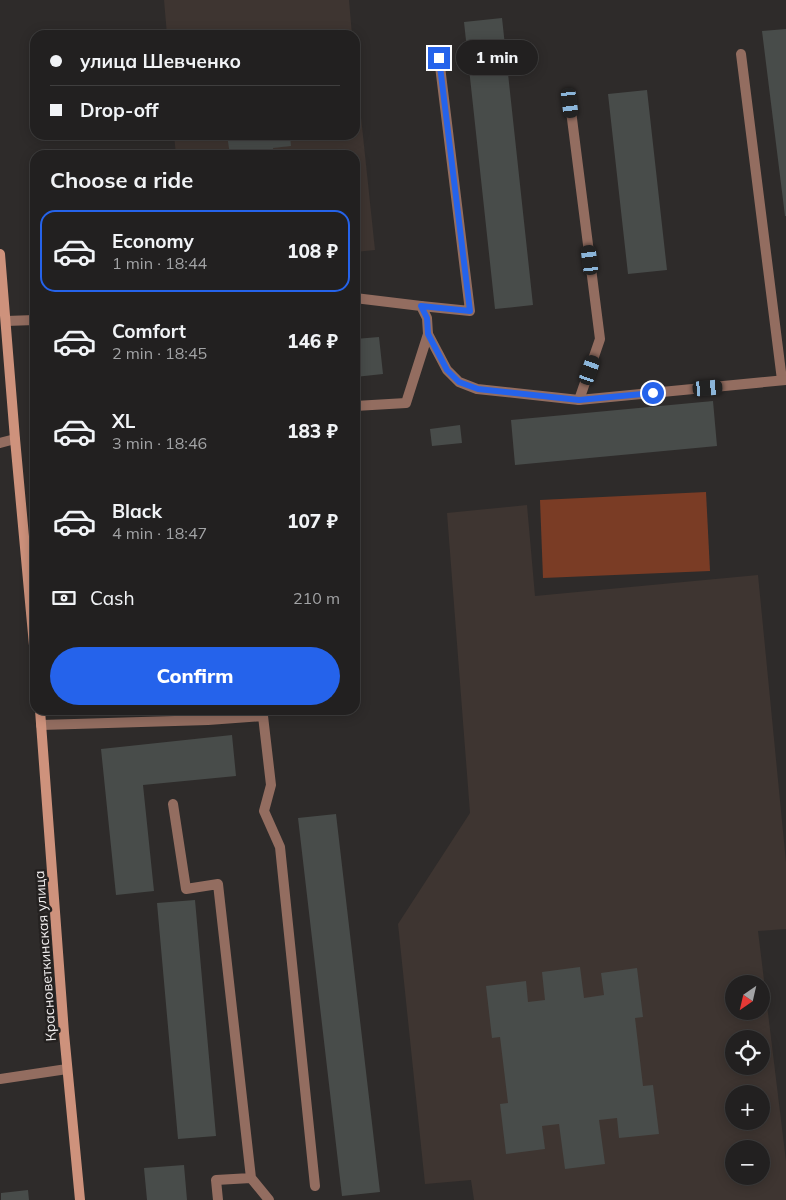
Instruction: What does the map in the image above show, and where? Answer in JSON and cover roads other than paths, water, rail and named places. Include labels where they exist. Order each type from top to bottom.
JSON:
[{"type":"main road","points":[[0,254],[30,602]]},
{"type":"main road","name":"Красноветкинская улица","points":[[41,715],[67,1069],[80,1200]]},
{"type":"street","points":[[428,334],[447,370],[459,382],[478,389],[579,400],[784,380],[740,54]]},
{"type":"street","points":[[360,299],[470,311],[439,58]]},
{"type":"street","points":[[570,103],[600,339],[579,400]]},
{"type":"street","points":[[360,406],[406,403],[428,334],[427,318],[421,306]]},
{"type":"street","points":[[6,322],[30,320]]},
{"type":"street","points":[[0,442],[15,439]]},
{"type":"street","points":[[42,725],[207,715],[263,716],[271,785],[264,811],[280,847],[315,1186]]},
{"type":"street","points":[[173,804],[186,889],[218,884],[251,1178],[270,1200]]},
{"type":"street","points":[[0,1079],[67,1069]]},
{"type":"street","points":[[218,1200],[216,1180],[251,1178]]}]
